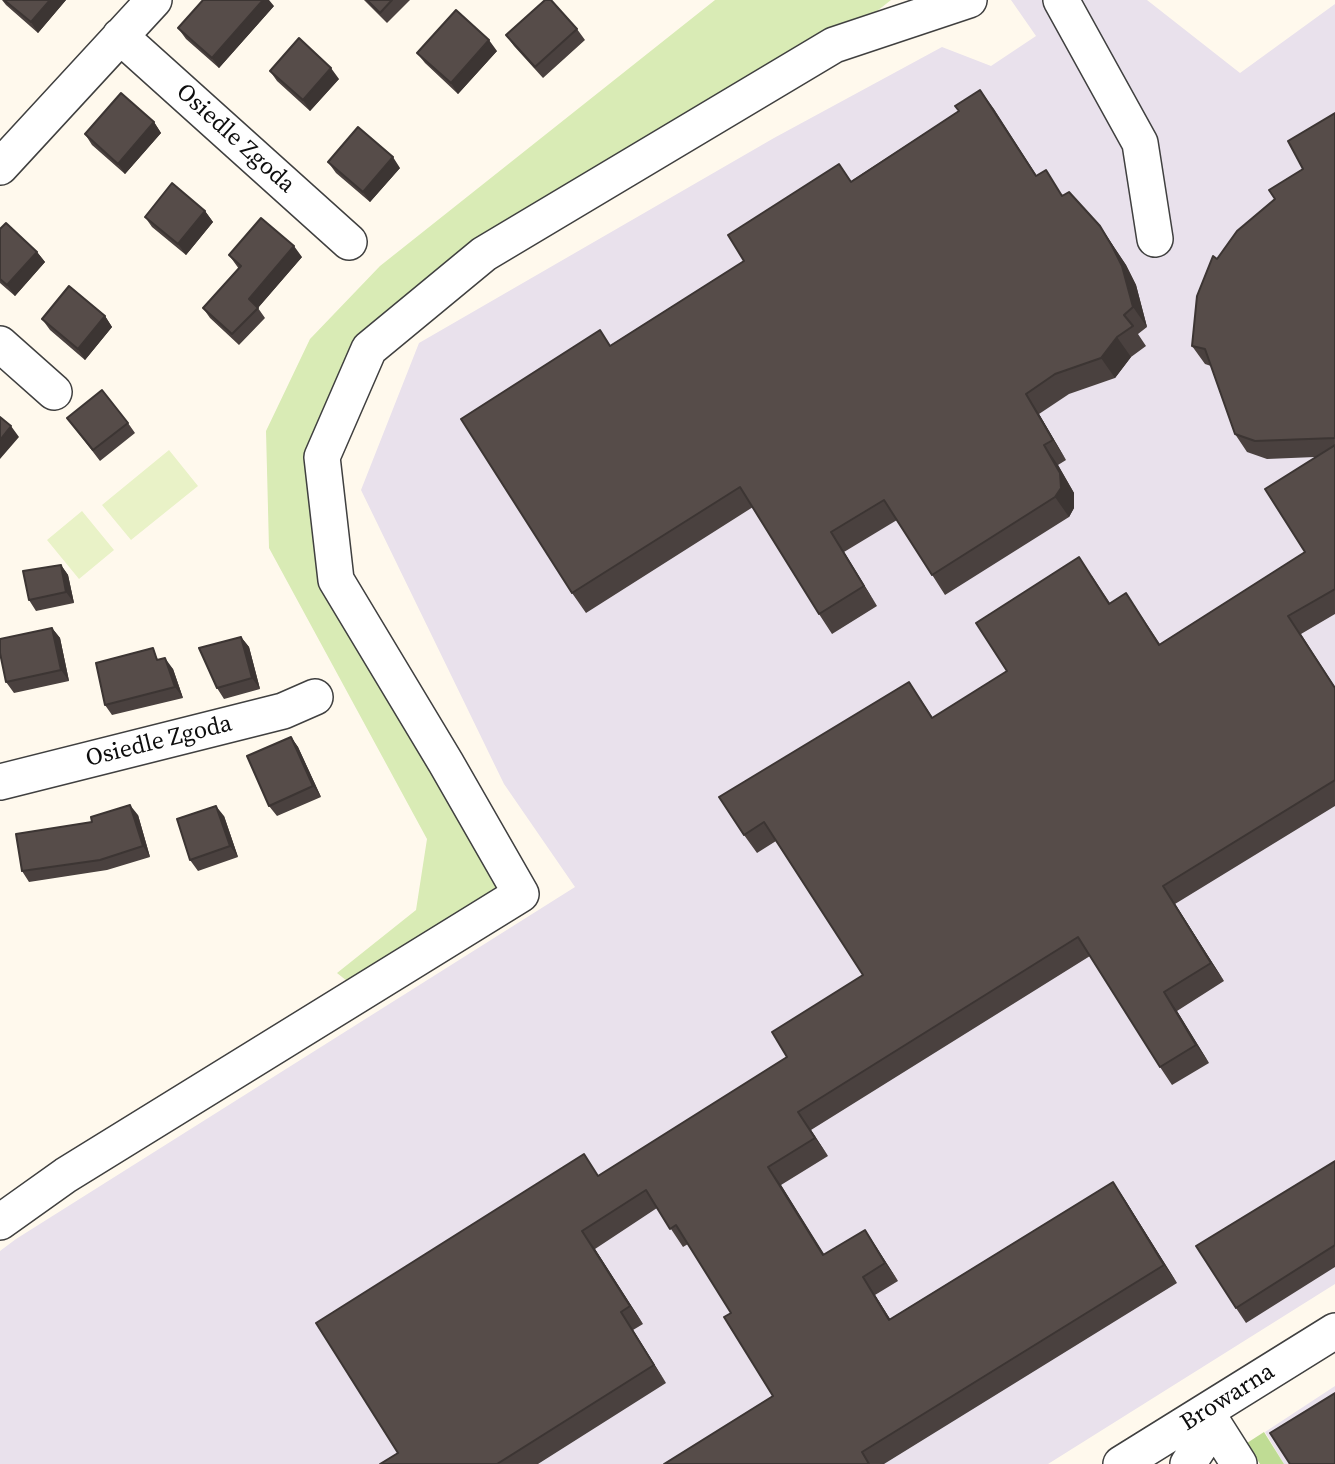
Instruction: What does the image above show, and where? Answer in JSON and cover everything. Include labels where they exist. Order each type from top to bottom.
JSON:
[{"type":"street","points":[[0,167],[153,0]]},
{"type":"street","points":[[0,1222],[66,1175],[521,894],[337,580],[322,457],[369,349],[484,254],[834,45],[969,0]]},
{"type":"street","points":[[1061,0],[1140,143],[1154,239]]},
{"type":"street","name":"Osiedle Zgoda","points":[[120,36],[349,243]]},
{"type":"street","points":[[0,344],[54,392]]},
{"type":"street","name":"Osiedle Zgoda","points":[[0,782],[282,711],[316,697]]},
{"type":"street","name":"Browarna","points":[[1121,1464],[1335,1331]]},
{"type":"street","points":[[1188,1464],[1206,1438],[1206,1412]]},
{"type":"street","points":[[1206,1412],[1240,1464]]},
{"type":"shaded area","points":[[1011,0],[1147,0],[1240,73],[1335,4],[1335,1284],[1048,1464],[0,1464],[0,1251],[575,887],[504,784],[361,490],[419,343],[774,138],[942,47],[991,66],[1036,36]]},
{"type":"shaded area","points":[[1335,1386],[1335,1464],[1284,1464],[1265,1432]]},
{"type":"green space","points":[[715,0],[891,0],[834,45],[369,349],[322,457],[336,580],[521,894],[362,993],[337,973],[416,910],[427,839],[269,548],[266,431],[310,339],[380,266]]},
{"type":"green space","points":[[169,450],[198,486],[131,540],[102,505]]},
{"type":"green space","points":[[82,511],[114,550],[79,579],[47,540]]},
{"type":"green space","points":[[1264,1432],[1284,1464],[1260,1464],[1247,1443]]},
{"type":"building","points":[[4,0],[50,0],[31,22]]},
{"type":"building","points":[[203,0],[263,0],[212,58],[178,28]]},
{"type":"building","points":[[367,0],[392,0],[380,13]]},
{"type":"building","points":[[545,0],[551,0],[577,29],[535,67],[506,35]]},
{"type":"building","points":[[456,10],[489,40],[451,83],[417,53]]},
{"type":"building","points":[[299,38],[331,68],[303,100],[270,71]]},
{"type":"building","points":[[980,90],[1036,176],[1046,170],[1062,196],[1069,192],[1100,226],[1122,266],[1133,307],[1124,315],[1133,326],[1117,337],[1101,358],[1055,374],[1026,394],[1053,440],[1044,445],[1060,473],[1061,488],[1055,497],[932,575],[884,500],[831,532],[864,586],[819,614],[740,487],[572,593],[461,419],[600,330],[610,346],[744,261],[728,235],[839,164],[851,182],[959,111],[955,106]]},
{"type":"building","points":[[121,93],[154,122],[118,164],[85,134]]},
{"type":"building","points":[[1335,113],[1335,438],[1255,441],[1235,434],[1205,349],[1192,346],[1197,296],[1213,256],[1217,259],[1237,231],[1275,199],[1269,190],[1303,169],[1288,141]]},
{"type":"building","points":[[358,127],[393,157],[363,192],[328,162]]},
{"type":"building","points":[[172,183],[205,211],[178,244],[145,217]]},
{"type":"building","points":[[261,218],[294,246],[249,299],[258,308],[232,334],[203,308],[241,266],[229,255]]},
{"type":"building","points":[[6,223],[37,252],[7,285],[0,279],[0,229]]},
{"type":"building","points":[[69,286],[105,316],[78,349],[42,319]]},
{"type":"building","points":[[102,390],[128,423],[93,450],[67,418]]},
{"type":"building","points":[[0,417],[11,426],[0,440]]},
{"type":"building","points":[[1335,445],[1335,589],[1288,616],[1335,688],[1335,780],[1163,886],[1211,963],[1164,992],[1196,1045],[1160,1067],[1078,937],[798,1112],[815,1138],[768,1167],[823,1255],[865,1230],[885,1263],[863,1277],[889,1320],[1113,1182],[1164,1265],[862,1452],[869,1464],[664,1464],[773,1396],[724,1317],[731,1313],[676,1225],[670,1229],[646,1190],[582,1231],[630,1306],[621,1312],[654,1365],[497,1464],[380,1464],[398,1453],[316,1323],[584,1154],[598,1176],[787,1057],[772,1032],[863,975],[764,822],[744,835],[719,797],[909,682],[932,718],[1007,671],[976,623],[1079,557],[1109,604],[1126,593],[1159,645],[1305,552],[1265,489]]},
{"type":"building","points":[[61,565],[66,592],[29,600],[23,571]]},
{"type":"building","points":[[52,628],[61,670],[6,682],[0,639]]},
{"type":"building","points":[[241,637],[252,678],[217,688],[199,648]]},
{"type":"building","points":[[153,648],[157,660],[165,658],[175,687],[105,705],[96,663]]},
{"type":"building","points":[[291,737],[313,786],[269,806],[247,756]]},
{"type":"building","points":[[130,805],[143,846],[100,860],[22,871],[16,834],[92,822],[91,817]]},
{"type":"building","points":[[216,806],[230,846],[190,860],[177,819]]},
{"type":"building","points":[[1335,1161],[1335,1245],[1236,1308],[1196,1246]]},
{"type":"building","points":[[1335,1393],[1335,1464],[1290,1464],[1270,1433]]}]
